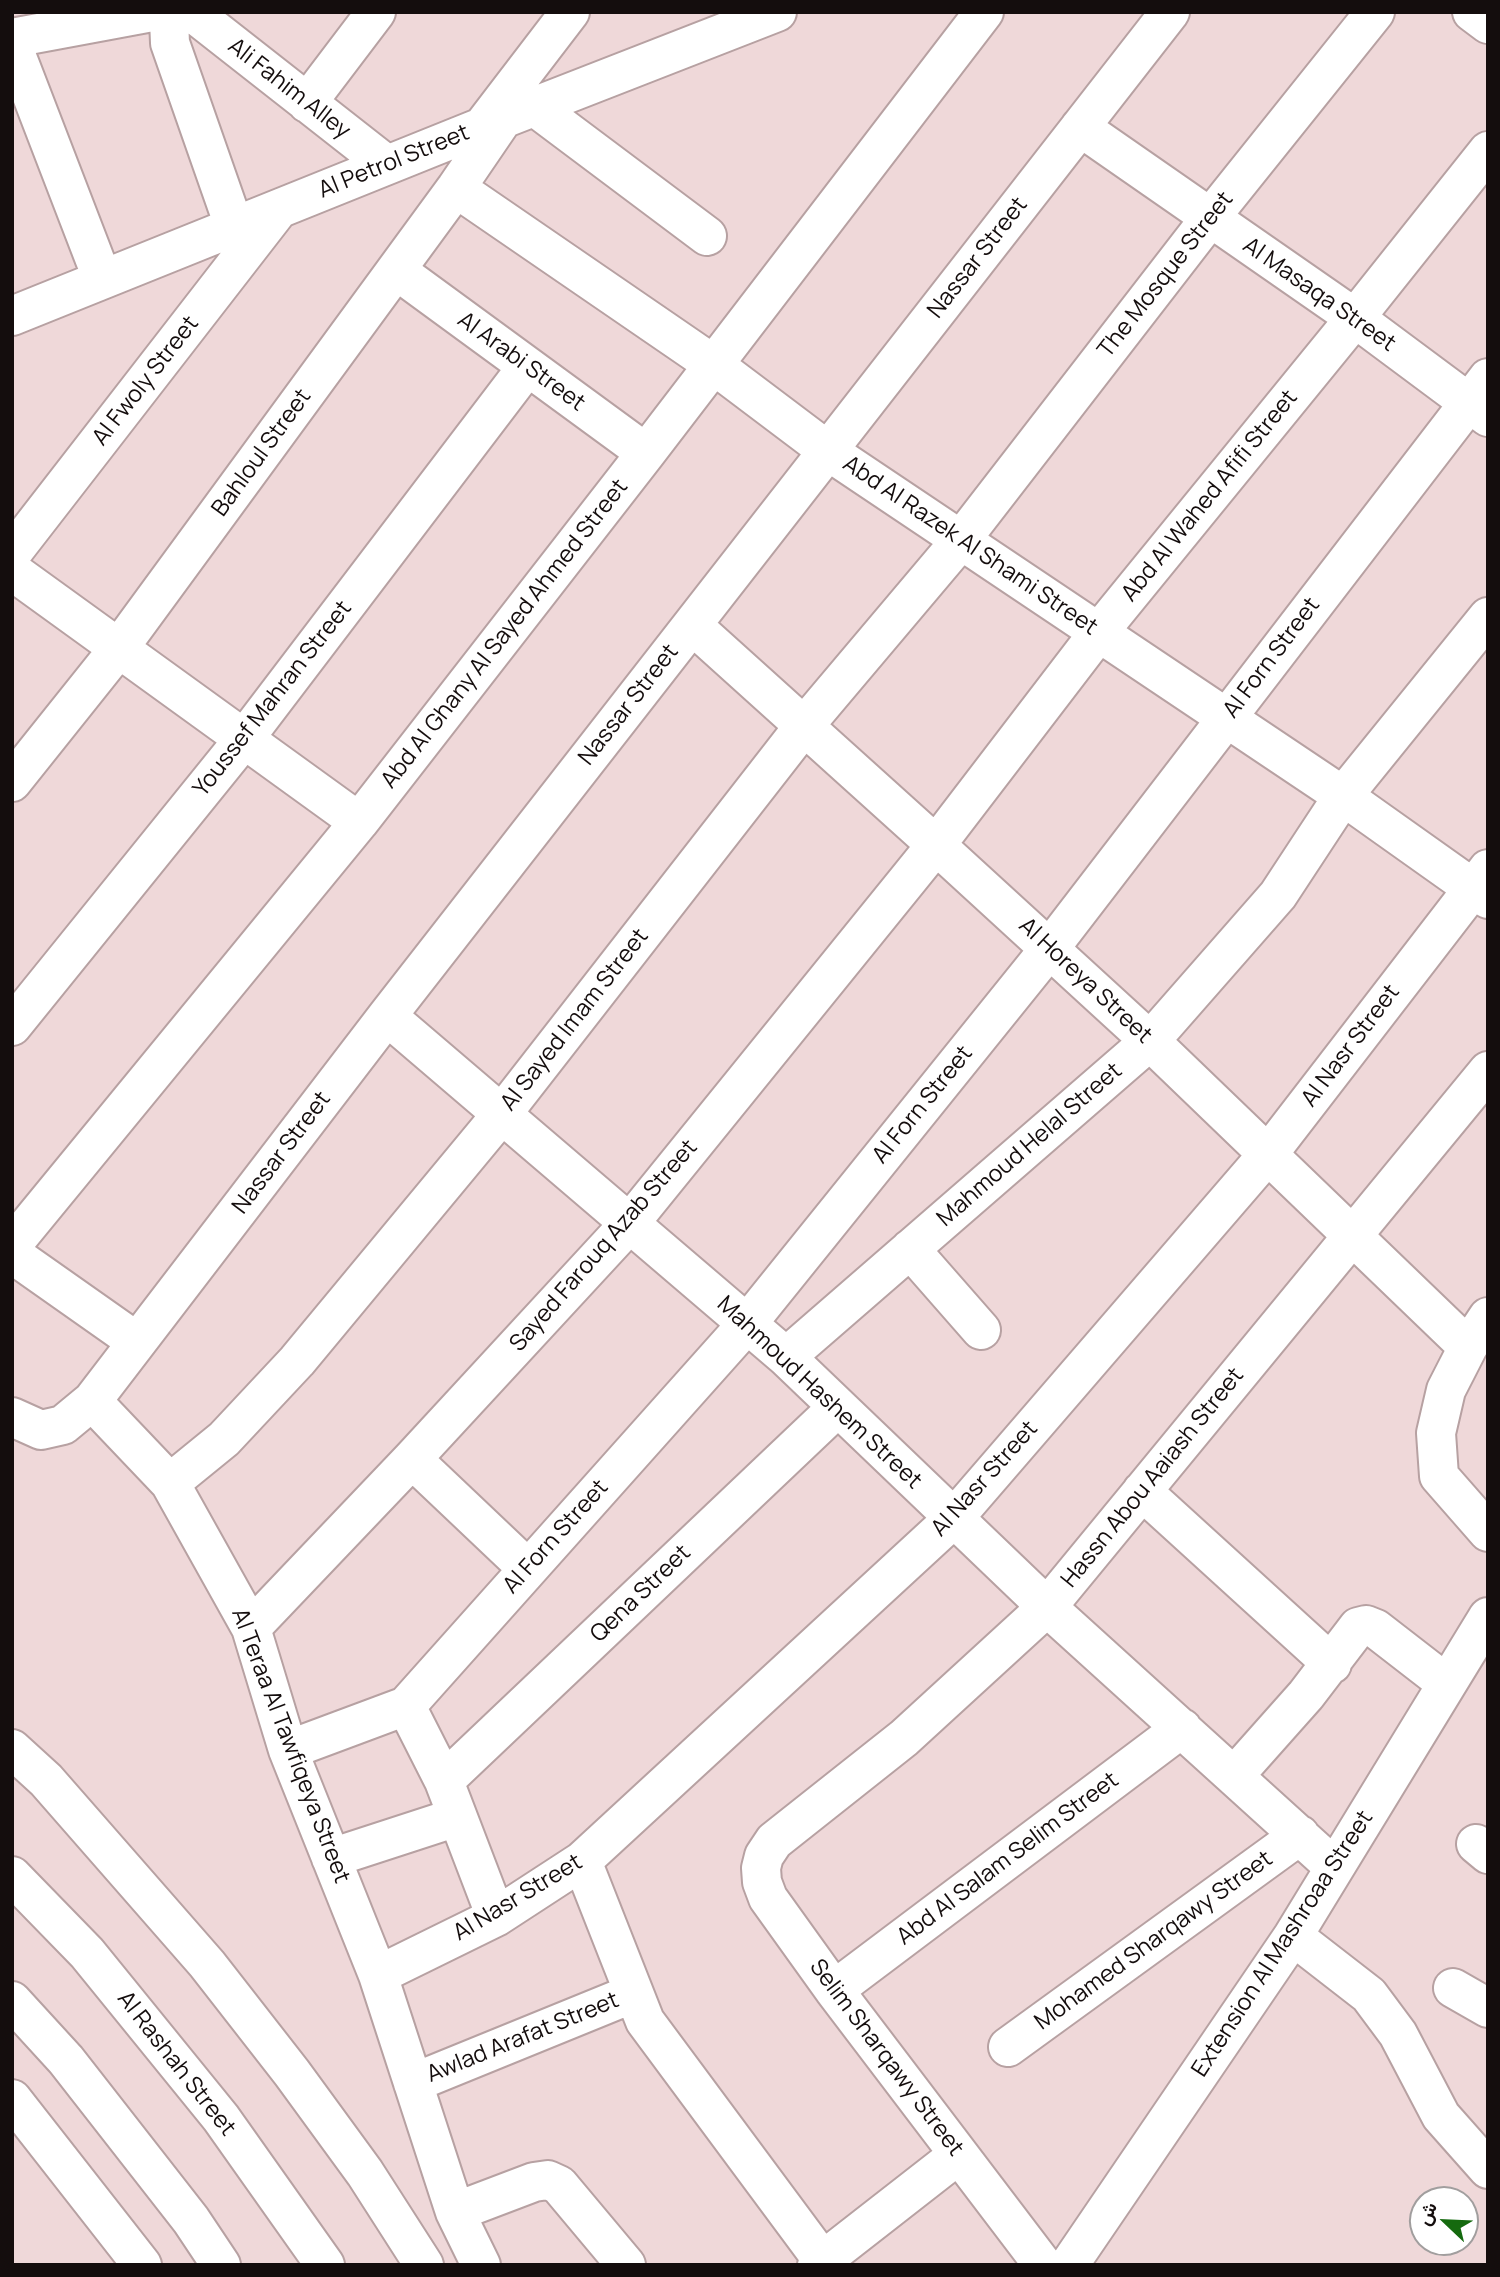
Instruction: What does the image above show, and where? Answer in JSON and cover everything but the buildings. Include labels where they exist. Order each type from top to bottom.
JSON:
[{"type":"street","points":[[12,38],[152,12]]},
{"type":"street","points":[[171,12],[170,43],[234,226]]},
{"type":"street","name":"Ali Fahim Alley","points":[[192,12],[387,165]]},
{"type":"street","points":[[307,103],[376,12]]},
{"type":"street","name":"Bahloul Street","points":[[12,782],[119,648],[456,188],[507,117],[570,12]]},
{"type":"street","name":"Abd Al Ghany Al Sayed Ahmed Street","points":[[12,1245],[359,822],[984,12]]},
{"type":"street","name":"Nassar Street","points":[[92,1401],[387,1016],[1170,12]]},
{"type":"street","name":"The Mosque Street","points":[[961,540],[1210,218],[1375,12]]},
{"type":"street","points":[[1472,12],[1488,24]]},
{"type":"street","name":"Al Petrol Street","points":[[12,316],[770,14]]},
{"type":"street","points":[[12,44],[102,278]]},
{"type":"street","points":[[507,117],[707,236]]},
{"type":"street","name":"Al Masaqa Street","points":[[1080,127],[1355,318],[1481,400]]},
{"type":"street","name":"Abd Al Wahed Afifi Street","points":[[936,845],[1099,632],[1488,151]]},
{"type":"street","name":"Abd Al Razek Al Shami Street","points":[[456,188],[714,365],[828,450],[1342,796],[1482,885]]},
{"type":"street","name":"Al Fwoly Street","points":[[12,553],[279,208]]},
{"type":"street","name":"Al Arabi Street","points":[[396,270],[646,453]]},
{"type":"street","name":"Youssef Mahran Street","points":[[12,1026],[244,739],[527,367]]},
{"type":"street","name":"Al Forn Street","points":[[288,1750],[406,1706],[747,1324],[1050,948],[1226,718],[1481,400]]},
{"type":"street","name":"Al Sayed Imam Street","points":[[170,1483],[224,1439],[297,1361],[501,1115],[804,726],[961,540]]},
{"type":"street","points":[[12,571],[359,822]]},
{"type":"street","name":"Mahmoud Helal Street","points":[[786,1357],[1150,1041],[1278,895],[1342,796],[1488,617]]},
{"type":"street","name":"Al Horeya Street","points":[[692,625],[1050,948],[1353,1235],[1478,1332]]},
{"type":"street","name":"Sayed Farouq Azab Street","points":[[251,1628],[412,1459],[629,1224],[936,845]]},
{"type":"street","name":"Al Nasr Street","points":[[378,1975],[496,1917],[582,1861],[954,1518],[1269,1153],[1482,885]]},
{"type":"street","name":"Mahmoud Hashem Street","points":[[387,1016],[786,1357],[1048,1607],[1334,1867]]},
{"type":"street","name":"Hassn Abou Aaiash Street","points":[[774,1841],[904,1738],[1048,1607],[1488,1071]]},
{"type":"street","points":[[909,1249],[981,1330]]},
{"type":"street","points":[[12,1254],[137,1342]]},
{"type":"street","points":[[1478,1332],[1446,1390],[1436,1433],[1439,1476],[1488,1532]]},
{"type":"street","points":[[12,1417],[41,1430],[63,1425],[92,1401]]},
{"type":"street","name":"Al Teraa Al Tawfiqeya Street","points":[[92,1401],[170,1483],[251,1628],[288,1750],[378,1975],[455,2212],[481,2265]]},
{"type":"street","name":"Qena Street","points":[[444,1782],[838,1407]]},
{"type":"street","points":[[412,1459],[528,1569]]},
{"type":"street","points":[[1142,1491],[1332,1664]]},
{"type":"street","name":"Extension Al Mashroaa Street","points":[[1069,2265],[1293,1936],[1488,1617]]},
{"type":"street","points":[[1234,1776],[1332,1664],[1358,1627],[1366,1625],[1376,1629],[1447,1684]]},
{"type":"street","points":[[406,1706],[444,1782],[496,1917]]},
{"type":"street","name":"Abd Al Salam Selim Street","points":[[834,1990],[1182,1728]]},
{"type":"street","points":[[12,1749],[46,1780],[207,1964],[365,2173],[424,2265]]},
{"type":"street","points":[[331,1858],[457,1817]]},
{"type":"street","name":"Mohamed Sharqawy Street","points":[[1008,2047],[1300,1835]]},
{"type":"street","name":"Selim Sharqawy Street","points":[[774,1841],[764,1856],[761,1868],[762,1882],[768,1898],[958,2155],[1044,2265]]},
{"type":"street","points":[[582,1861],[645,2021],[822,2264],[958,2155]]},
{"type":"street","name":"Al Rashah Street","points":[[12,1876],[87,1952],[213,2108],[325,2265]]},
{"type":"street","points":[[1293,1936],[1369,1995],[1398,2034],[1440,2116],[1488,2169]]},
{"type":"street","points":[[1453,1988],[1488,2008]]},
{"type":"street","name":"Awlad Arafat Street","points":[[413,2083],[634,1993]]},
{"type":"street","points":[[12,2001],[66,2060],[191,2220],[222,2265]]},
{"type":"street","points":[[12,2099],[142,2265]]},
{"type":"street","points":[[455,2212],[534,2182],[548,2180],[559,2185],[625,2265]]}]
